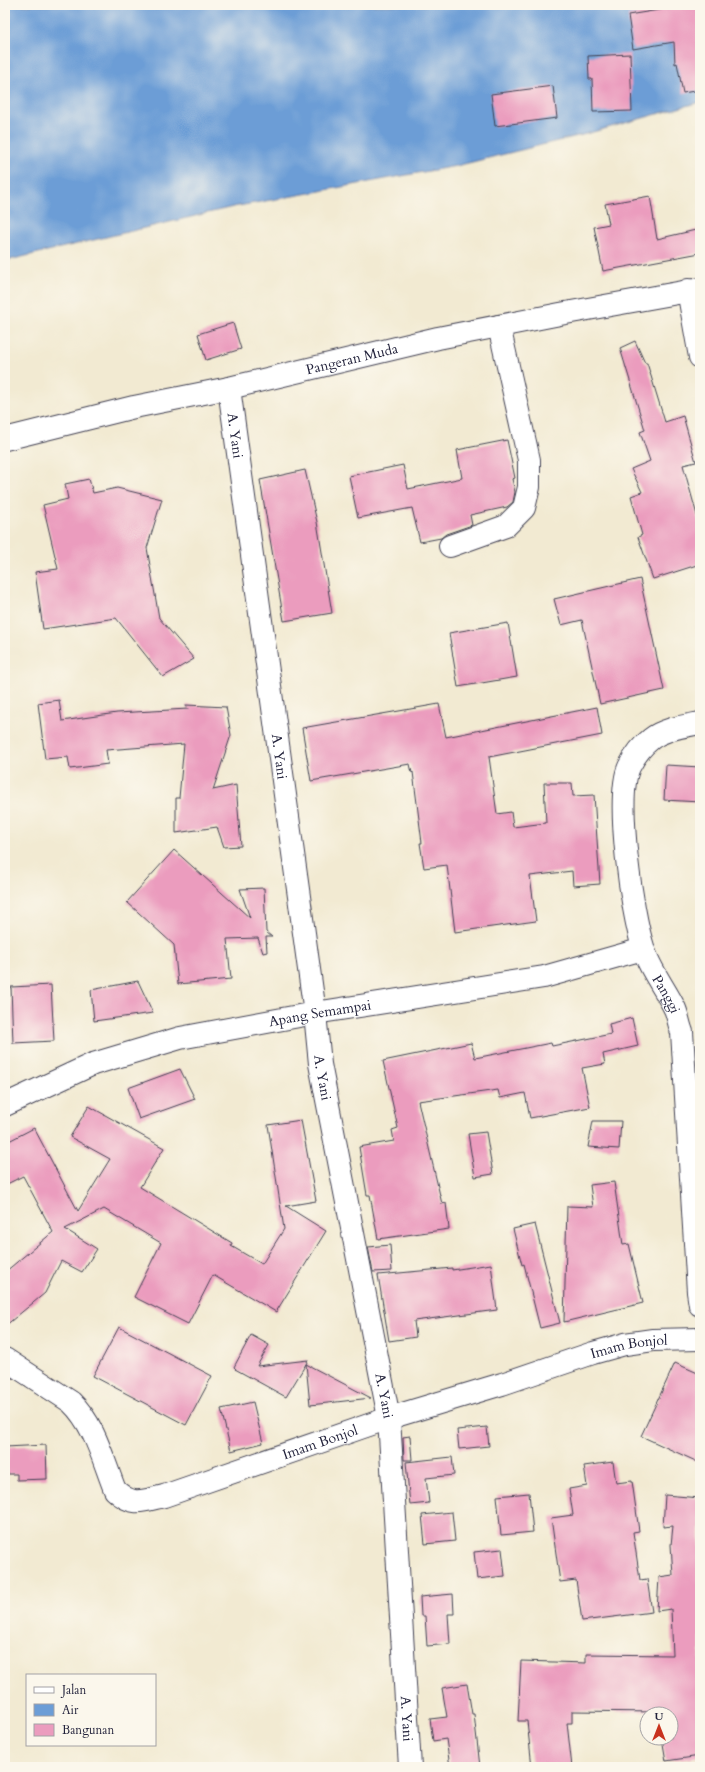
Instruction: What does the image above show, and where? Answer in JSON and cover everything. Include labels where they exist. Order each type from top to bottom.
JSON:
[{"type":"street","name":"Pangeran Muda","points":[[5,439],[134,407],[229,388],[438,338],[694,289]]},
{"type":"street","points":[[694,289],[700,357]]},
{"type":"street","points":[[450,546],[506,526],[524,508],[529,487],[529,460],[499,326]]},
{"type":"street","name":"A. Yani","points":[[229,388],[315,1012],[320,1064],[389,1418],[410,1767]]},
{"type":"street","name":"Panggi","points":[[696,724],[669,730],[652,738],[639,751],[629,768],[625,789],[625,832],[634,914],[643,949],[675,1010],[682,1032],[700,1305]]},
{"type":"street","name":"Apang Semampai","points":[[5,1105],[93,1064],[180,1038],[315,1012],[544,977],[643,949]]},
{"type":"street","name":"Imam Bonjol","points":[[5,1359],[72,1402],[80,1410],[93,1435],[115,1490],[122,1497],[131,1502],[144,1501],[164,1496],[389,1418],[502,1384],[593,1353],[625,1344],[653,1340],[700,1339]]},
{"type":"water","points":[[5,5],[700,5],[700,102],[582,135],[456,166],[233,207],[5,261]]},
{"type":"building","points":[[690,5],[700,5],[700,90],[683,93],[677,63],[675,64],[674,42],[633,49],[628,15]]},
{"type":"building","points":[[630,54],[632,111],[593,112],[592,79],[589,79],[588,56]]},
{"type":"building","points":[[553,86],[557,118],[495,126],[491,94]]},
{"type":"building","points":[[650,196],[657,239],[700,229],[700,253],[603,271],[594,227],[609,224],[605,204]]},
{"type":"building","points":[[233,323],[241,349],[206,360],[198,334]]},
{"type":"building","points":[[635,341],[645,363],[647,363],[665,422],[683,416],[696,462],[683,465],[700,526],[700,564],[653,579],[638,537],[642,535],[631,496],[642,492],[631,469],[650,461],[640,432],[645,430],[620,348]]},
{"type":"building","points":[[507,440],[515,478],[512,479],[515,492],[513,502],[507,507],[470,515],[472,525],[446,534],[441,538],[420,542],[412,508],[358,518],[349,476],[403,465],[408,489],[462,478],[457,450]]},
{"type":"building","points":[[305,470],[317,522],[332,613],[284,621],[260,480]]},
{"type":"building","points":[[89,479],[93,493],[117,488],[162,499],[147,548],[159,618],[194,659],[163,677],[116,618],[43,629],[35,572],[58,569],[43,505],[68,499],[65,484]]},
{"type":"building","points":[[640,579],[664,690],[600,704],[582,620],[561,625],[554,599]]},
{"type":"building","points":[[508,623],[517,677],[458,687],[449,633]]},
{"type":"building","points":[[59,700],[62,721],[117,713],[188,709],[186,705],[226,707],[231,735],[213,790],[236,785],[241,846],[224,847],[217,827],[176,833],[176,798],[179,798],[184,744],[106,750],[108,764],[70,769],[68,757],[45,759],[38,703]]},
{"type":"building","points":[[439,704],[446,737],[597,707],[602,735],[489,757],[497,814],[511,812],[513,827],[546,823],[544,783],[572,783],[573,796],[594,795],[600,884],[573,886],[572,871],[530,876],[536,921],[455,932],[447,865],[424,868],[413,772],[412,773],[410,764],[311,781],[302,728]]},
{"type":"building","points":[[666,765],[700,767],[700,802],[664,800]]},
{"type":"building","points":[[174,850],[250,918],[240,889],[264,888],[266,932],[272,937],[266,937],[267,952],[263,953],[258,938],[227,939],[231,979],[178,984],[174,945],[127,902]]},
{"type":"building","points":[[138,981],[153,1013],[94,1021],[91,990]]},
{"type":"building","points":[[51,985],[54,1041],[13,1043],[11,987]]},
{"type":"building","points":[[632,1018],[638,1046],[603,1054],[605,1064],[582,1068],[590,1107],[530,1118],[525,1093],[500,1098],[498,1090],[418,1101],[442,1204],[446,1203],[449,1229],[378,1239],[370,1195],[367,1195],[359,1147],[394,1141],[392,1130],[398,1128],[383,1061],[471,1043],[475,1058],[551,1043],[552,1046],[611,1034],[609,1024]]},
{"type":"building","points":[[180,1069],[195,1099],[139,1119],[128,1088]]},
{"type":"building","points":[[89,1106],[164,1148],[140,1187],[232,1243],[231,1246],[262,1264],[284,1229],[268,1125],[301,1120],[316,1201],[286,1206],[326,1231],[276,1312],[213,1275],[188,1324],[134,1297],[161,1243],[104,1209],[65,1229],[97,1249],[82,1272],[61,1261],[45,1293],[5,1326],[5,1272],[53,1232],[23,1176],[5,1185],[5,1143],[34,1128],[78,1211],[110,1159],[70,1137]]},
{"type":"building","points":[[593,1121],[621,1121],[619,1149],[588,1147]]},
{"type":"building","points":[[486,1132],[493,1174],[475,1177],[468,1134]]},
{"type":"building","points":[[614,1182],[623,1245],[629,1244],[643,1303],[564,1322],[567,1206],[593,1207],[590,1185]]},
{"type":"building","points":[[535,1224],[560,1323],[540,1328],[524,1264],[522,1265],[513,1229]]},
{"type":"building","points":[[390,1245],[392,1271],[373,1272],[368,1247]]},
{"type":"building","points":[[491,1264],[497,1310],[414,1321],[416,1337],[389,1341],[378,1275],[452,1268],[452,1270]]},
{"type":"building","points":[[119,1327],[212,1376],[186,1425],[93,1376]]},
{"type":"building","points":[[251,1335],[269,1345],[257,1366],[308,1360],[286,1397],[235,1369],[234,1367]]},
{"type":"building","points":[[675,1363],[700,1374],[700,1463],[641,1436]]},
{"type":"building","points":[[306,1364],[371,1398],[310,1405]]},
{"type":"building","points":[[253,1402],[263,1443],[231,1451],[221,1409]]},
{"type":"building","points":[[487,1427],[489,1446],[459,1449],[457,1430]]},
{"type":"building","points":[[410,1436],[412,1460],[404,1460],[403,1437]]},
{"type":"building","points":[[46,1445],[47,1479],[17,1480],[17,1474],[5,1474],[5,1447]]},
{"type":"building","points":[[452,1457],[454,1475],[426,1478],[429,1503],[410,1505],[406,1462]]},
{"type":"building","points":[[613,1462],[616,1483],[632,1481],[639,1531],[633,1532],[640,1580],[647,1579],[652,1612],[582,1621],[576,1580],[560,1582],[551,1518],[573,1515],[569,1489],[587,1486],[584,1466]]},
{"type":"building","points":[[529,1493],[533,1532],[501,1535],[497,1496]]},
{"type":"building","points":[[665,1495],[700,1498],[700,1756],[666,1761],[663,1746],[679,1746],[679,1706],[639,1706],[639,1712],[572,1711],[572,1723],[567,1723],[572,1767],[532,1767],[527,1721],[518,1721],[521,1661],[586,1663],[586,1654],[673,1655],[671,1609],[657,1611],[659,1577],[673,1575],[671,1545],[673,1526],[663,1527]]},
{"type":"building","points":[[452,1512],[455,1541],[425,1544],[422,1515]]},
{"type":"building","points":[[502,1549],[505,1576],[477,1579],[474,1552]]},
{"type":"building","points":[[453,1594],[454,1614],[448,1614],[450,1644],[427,1646],[425,1616],[421,1616],[420,1597]]},
{"type":"building","points":[[467,1684],[472,1714],[474,1714],[480,1767],[450,1767],[446,1739],[433,1741],[430,1719],[447,1717],[442,1688]]}]
